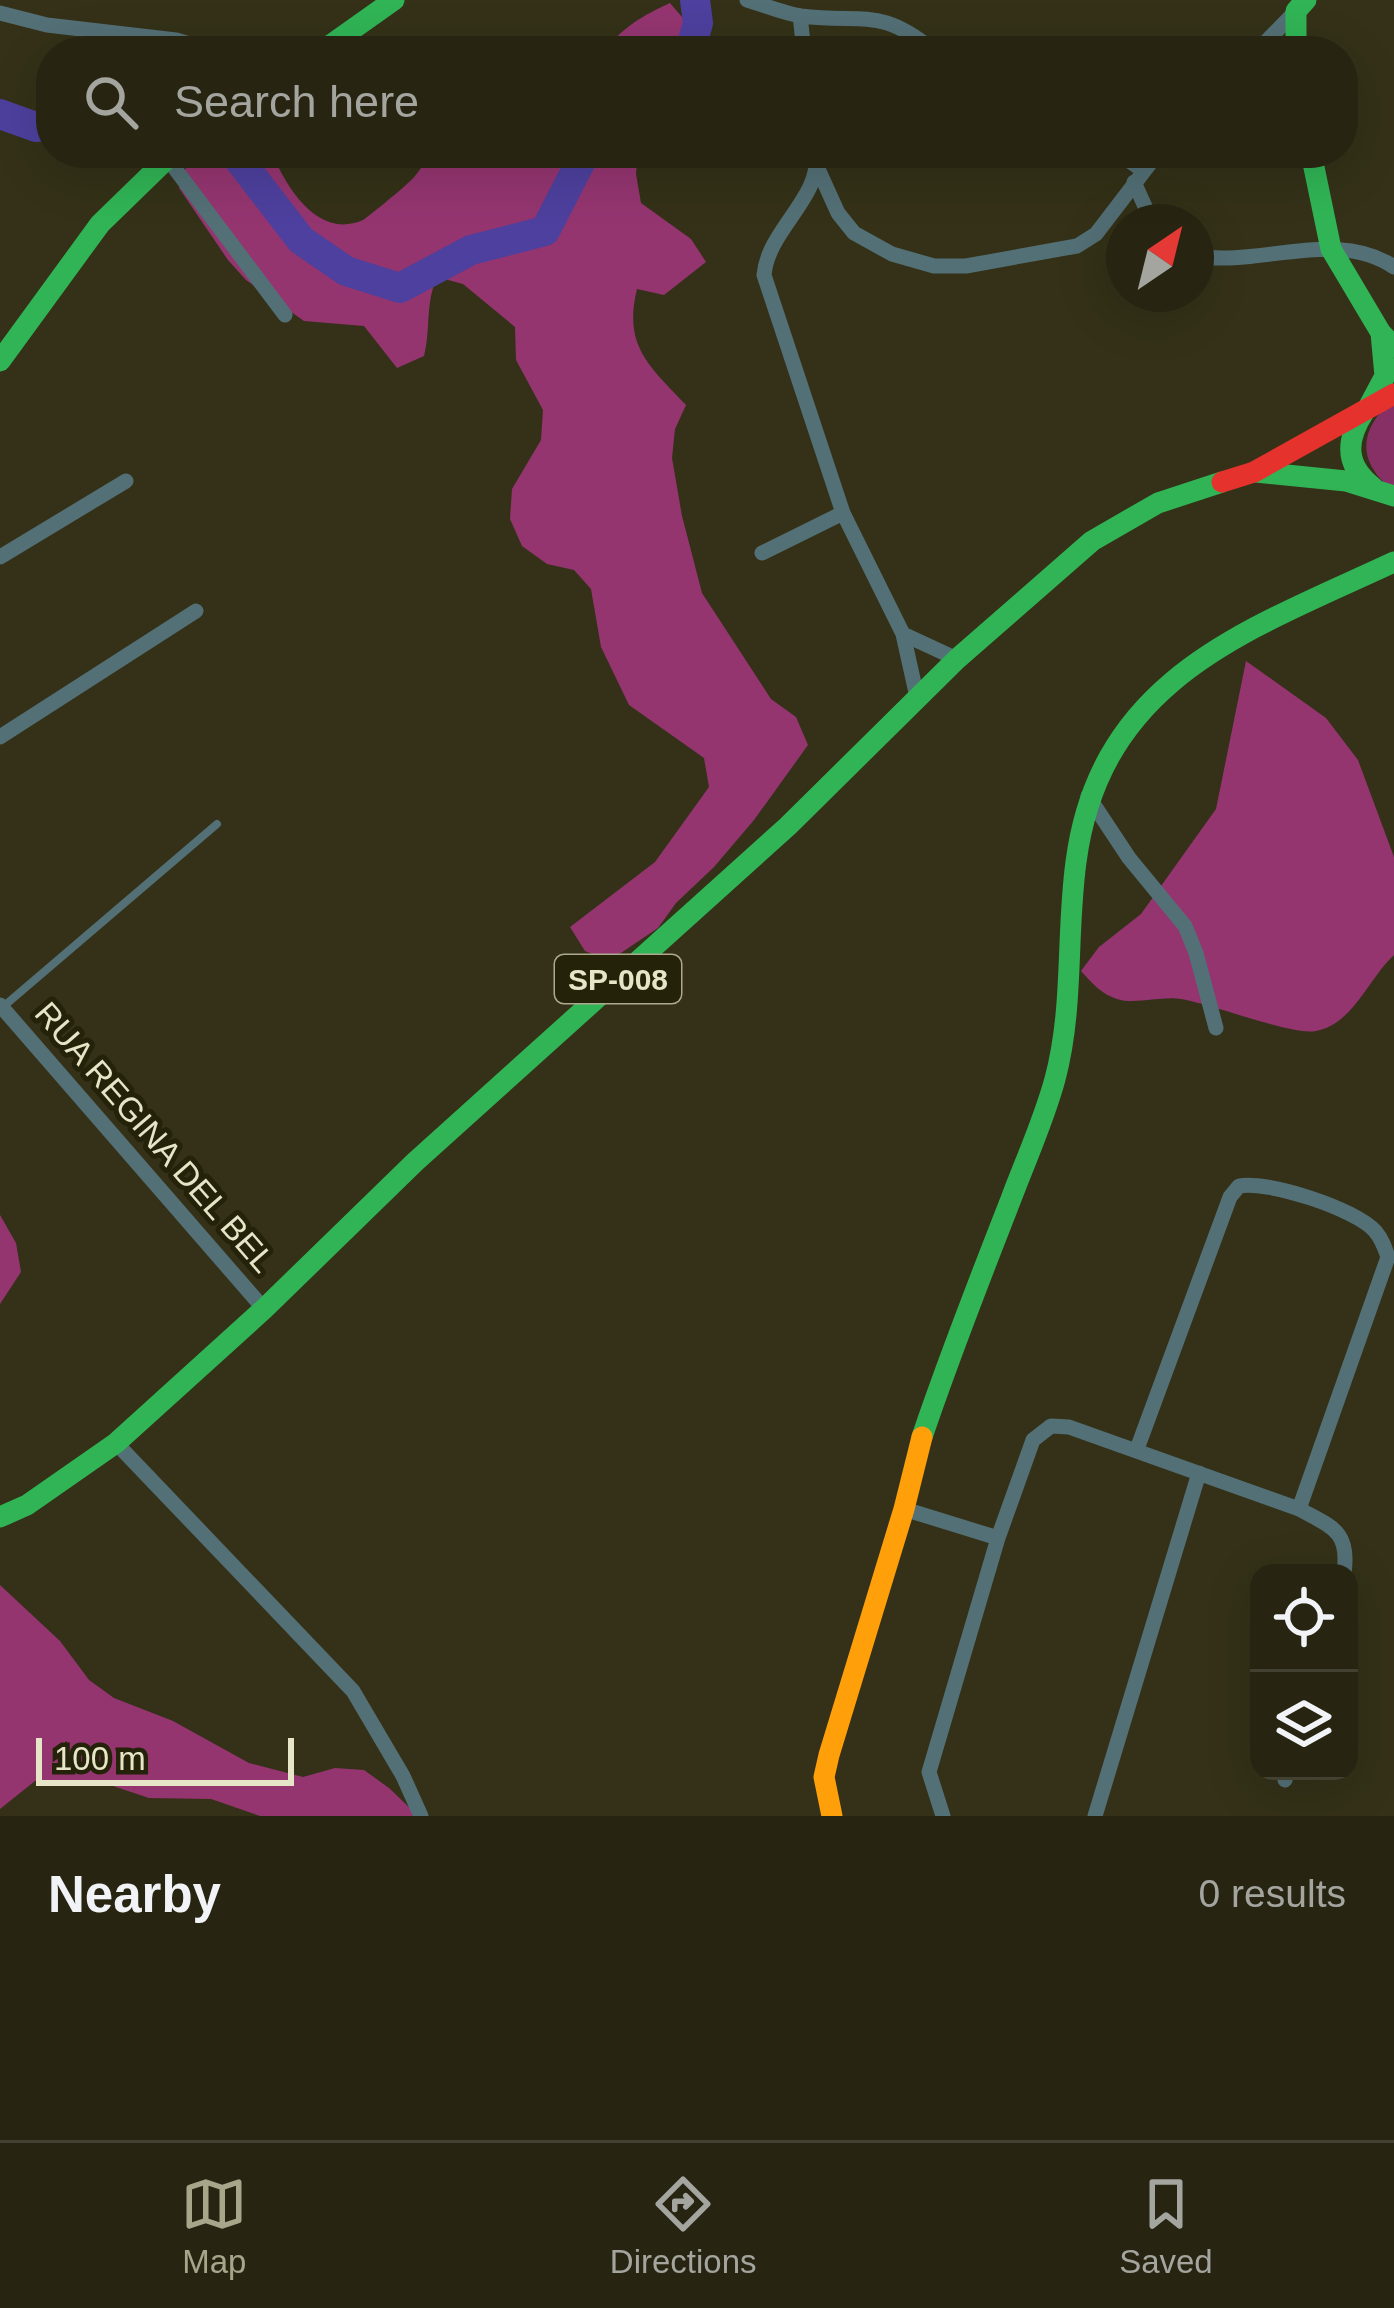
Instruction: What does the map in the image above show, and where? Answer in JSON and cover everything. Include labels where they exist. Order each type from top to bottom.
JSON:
[{"type":"street","points":[[343,36],[394,0]]},
{"type":"street","points":[[747,0],[800,16],[874,17],[913,36]]},
{"type":"street","points":[[1272,36],[1301,6]]},
{"type":"street","points":[[1298,36],[1301,6]]},
{"type":"street","points":[[0,13],[47,25],[142,36]]},
{"type":"street","points":[[800,16],[802,36]]},
{"type":"street","points":[[0,361],[73,257],[156,168]]},
{"type":"street","points":[[179,168],[285,315]]},
{"type":"street","points":[[819,168],[838,213],[854,233],[892,254],[934,266],[966,266],[1077,246],[1096,234],[1145,168]]},
{"type":"street","points":[[1131,168],[1146,204]]},
{"type":"street","points":[[1314,168],[1331,249],[1388,340],[1385,376],[1352,428],[1348,448],[1352,466],[1364,482],[1390,497]]},
{"type":"street","points":[[819,171],[770,249],[764,274],[843,513],[903,634],[917,698]]},
{"type":"street","points":[[1214,257],[1331,249],[1368,254],[1394,267]]},
{"type":"street","name":"SP-008","points":[[0,1517],[116,1443],[416,1162],[788,826],[957,659],[1092,541],[1158,503],[1254,472],[1394,394]]},
{"type":"street","name":"SP-008","points":[[1254,472],[1346,482],[1390,497]]},
{"type":"street","points":[[0,557],[126,481]]},
{"type":"street","points":[[762,553],[843,513]]},
{"type":"street","points":[[832,1816],[824,1778],[829,1755],[904,1509],[914,1459],[1054,1083],[1068,1014],[1076,857],[1088,796],[1103,758],[1149,697],[1183,670],[1394,562]]},
{"type":"street","points":[[0,737],[196,611]]},
{"type":"street","points":[[903,634],[957,659]]},
{"type":"street","points":[[1088,796],[1129,858],[1185,926],[1216,1028]]},
{"type":"street","name":"RUA REGINA DEL BEL","points":[[1,1006],[264,1309]]},
{"type":"street","points":[[1137,1448],[1230,1197],[1239,1186],[1268,1185],[1352,1216],[1376,1231],[1388,1257],[1299,1509]]},
{"type":"street","points":[[943,1816],[929,1772],[998,1538],[1027,1451],[1040,1432],[1051,1426],[1069,1427],[1299,1509],[1343,1538],[1345,1564]]},
{"type":"street","points":[[116,1443],[353,1691],[404,1776],[421,1816]]},
{"type":"street","points":[[1095,1816],[1199,1473]]},
{"type":"street","points":[[904,1509],[998,1538]]},
{"type":"lane","points":[[1,1006],[217,824]]},
{"type":"shaded area","points":[[670,3],[698,36],[618,36]]},
{"type":"shaded area","points":[[186,168],[280,168],[295,194],[318,217],[347,224],[363,220],[421,168],[637,168],[641,203],[691,239],[706,262],[664,295],[637,289],[634,326],[642,354],[686,405],[675,429],[672,458],[702,593],[771,699],[796,717],[808,745],[754,820],[658,928],[609,961],[585,951],[570,927],[655,862],[709,787],[704,758],[629,705],[601,647],[591,589],[574,570],[547,564],[522,546],[510,519],[512,489],[541,440],[543,410],[516,360],[515,327],[463,284],[437,277],[424,356],[397,368],[364,326],[304,321],[246,280],[179,188]]},
{"type":"shaded area","points":[[1394,398],[1394,492],[1373,468],[1366,445],[1374,422]]},
{"type":"shaded area","points":[[1246,661],[1326,718],[1358,760],[1394,857],[1394,955],[1340,1020],[1316,1031],[1289,1029],[1181,999],[1117,999],[1081,971],[1099,947],[1141,914],[1216,809]]},
{"type":"shaded area","points":[[0,1215],[16,1243],[21,1272],[0,1304]]},
{"type":"shaded area","points":[[0,1585],[60,1641],[89,1680],[114,1698],[173,1721],[249,1763],[303,1777],[335,1768],[364,1770],[389,1788],[413,1816],[260,1816],[211,1799],[149,1798],[98,1781],[35,1781],[0,1809]]},
{"type":"waterway","points":[[694,36],[695,0]]},
{"type":"waterway","points":[[0,114],[36,127]]},
{"type":"waterway","points":[[246,168],[301,240],[346,271],[400,288],[471,250],[545,231],[577,168]]},
{"type":"traffic: fast","points":[[343,36],[394,0]]},
{"type":"traffic: fast","points":[[1296,36],[1296,11],[1306,0]]},
{"type":"traffic: fast","points":[[0,361],[100,224],[158,168]]},
{"type":"traffic: fast","points":[[1314,168],[1331,249],[1394,347]]},
{"type":"traffic: fast","points":[[1369,406],[1385,376],[1381,333]]},
{"type":"traffic: fast","points":[[1364,412],[1353,433],[1351,453],[1358,471],[1374,488]]},
{"type":"traffic: fast","points":[[1256,472],[1346,481],[1394,496]]},
{"type":"traffic: fast","points":[[0,1517],[27,1505],[116,1443],[264,1309],[415,1162],[788,826],[957,659],[1092,541],[1158,503],[1222,482]]},
{"type":"traffic: fast","points":[[922,1437],[1055,1079],[1065,1025],[1076,862],[1090,799],[1115,747],[1148,704],[1188,669],[1285,612],[1394,562]]},
{"type":"traffic: slow","points":[[832,1816],[824,1777],[829,1755],[922,1437]]},
{"type":"traffic: jam","points":[[1222,482],[1254,472],[1394,394]]}]
